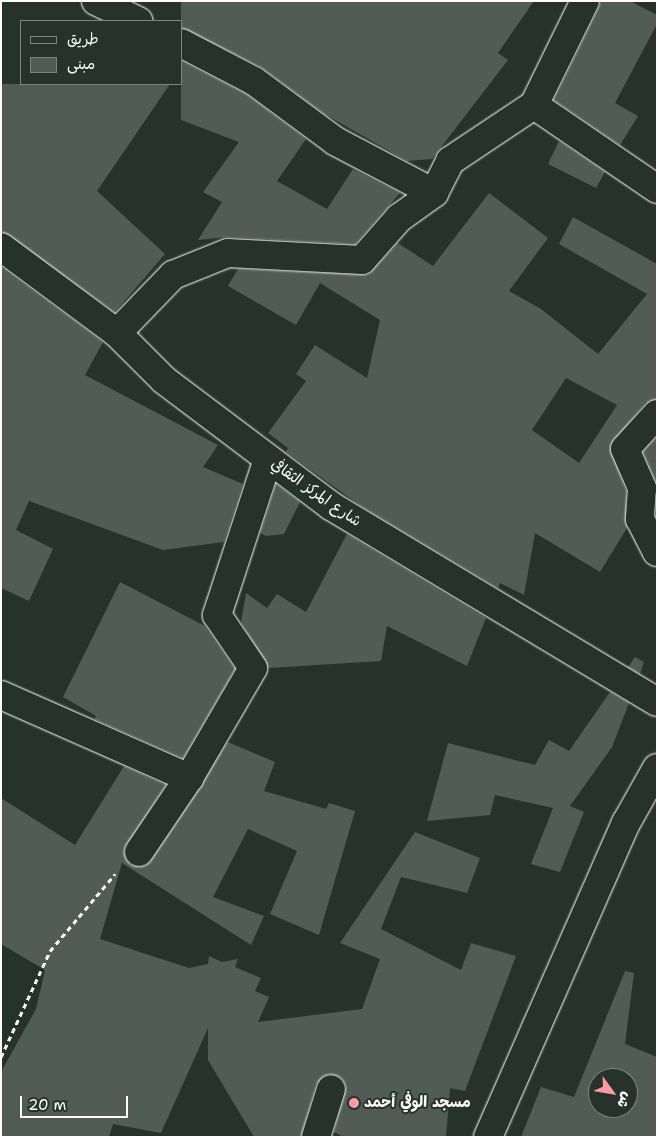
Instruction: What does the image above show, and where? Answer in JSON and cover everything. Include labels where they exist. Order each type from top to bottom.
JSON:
[{"type":"street","points":[[96,1],[136,20]]},
{"type":"street","points":[[117,333],[173,275],[228,253],[362,260],[399,218],[434,193],[450,161],[534,105],[584,1]]},
{"type":"street","points":[[182,44],[254,81],[335,141],[434,193]]},
{"type":"street","points":[[534,105],[657,190]]},
{"type":"street","name":"شارع المركز الثقافي","points":[[1,247],[117,333],[164,380],[331,506],[657,702]]},
{"type":"street","points":[[657,414],[625,450],[642,488],[640,518],[657,552]]},
{"type":"street","points":[[140,852],[189,778],[253,668],[217,615],[268,459]]},
{"type":"street","points":[[1,694],[189,778]]},
{"type":"street","points":[[488,1137],[626,823],[657,768]]},
{"type":"street","points":[[316,1137],[331,1089]]},
{"type":"path","points":[[1,1057],[50,951],[112,876],[140,852]]},
{"type":"building","points":[[181,1],[534,1],[498,53],[508,60],[432,159],[407,161],[323,113],[261,67],[182,28]]},
{"type":"building","points":[[602,1],[630,1],[657,15],[657,24],[615,103],[638,116],[620,145],[554,100]]},
{"type":"building","points":[[182,62],[246,94],[306,139],[277,181],[327,209],[353,169],[400,193],[355,244],[229,237],[198,240],[222,202],[203,192],[239,142],[181,120]]},
{"type":"building","points":[[1,84],[169,85],[97,191],[165,254],[115,312],[1,232]]},
{"type":"building","points":[[559,141],[605,172],[596,188],[548,164]]},
{"type":"building","points":[[489,193],[548,238],[509,291],[541,309],[598,354],[647,294],[559,244],[573,217],[657,264],[657,399],[645,403],[610,447],[626,491],[627,528],[600,572],[535,533],[524,595],[500,583],[498,588],[361,506],[286,452],[288,448],[268,433],[306,381],[296,374],[315,345],[367,378],[380,320],[320,283],[296,325],[228,286],[238,269],[368,275],[398,243],[433,266]],"holes":[[[566,378],[617,405],[579,463],[532,430]]]},
{"type":"building","points":[[1,267],[103,342],[85,375],[218,445],[203,467],[243,484],[224,542],[163,550],[29,501],[16,530],[53,549],[29,601],[1,588]]},
{"type":"building","points":[[657,437],[657,481],[656,482],[643,452]]},
{"type":"building","points":[[276,484],[300,502],[284,534],[266,536],[260,533]]},
{"type":"building","points":[[347,534],[486,618],[467,666],[387,626],[381,661],[268,668],[241,622],[246,593],[267,608],[277,594],[306,612]]},
{"type":"building","points":[[120,582],[205,626],[235,669],[183,758],[94,719],[96,716],[63,697]]},
{"type":"building","points":[[635,657],[644,662],[640,674],[628,667]]},
{"type":"building","points":[[610,692],[629,703],[612,747],[570,806],[584,812],[560,872],[531,864],[553,808],[495,795],[490,815],[427,821],[448,743],[535,765],[549,740],[569,751]]},
{"type":"building","points":[[228,742],[275,762],[264,791],[326,809],[329,803],[355,811],[319,935],[270,914],[297,851],[248,829],[213,897],[264,916],[251,945],[122,863],[100,939],[189,968],[208,964],[209,956],[222,962],[238,959],[235,967],[261,978],[255,991],[269,997],[258,1022],[362,1009],[380,959],[340,943],[415,832],[480,858],[467,893],[401,877],[381,929],[461,970],[471,943],[516,956],[465,1091],[450,1088],[446,1137],[344,1137],[334,1132],[346,1086],[342,1078],[328,1074],[316,1084],[301,1137],[254,1137],[208,1060],[208,1028],[161,1133],[113,1124],[109,1137],[1,1137],[1,1072],[36,1009],[45,970],[1,944],[1,798],[75,845],[124,766],[166,785],[124,850],[130,865],[145,866]]},
{"type":"building","points":[[625,971],[634,973],[625,1044],[657,1057],[657,1137],[521,1137],[541,1087],[574,1097]]},
{"type":"place","name":"مسجد الوفي أحمد","points":[[354,1103]]}]
